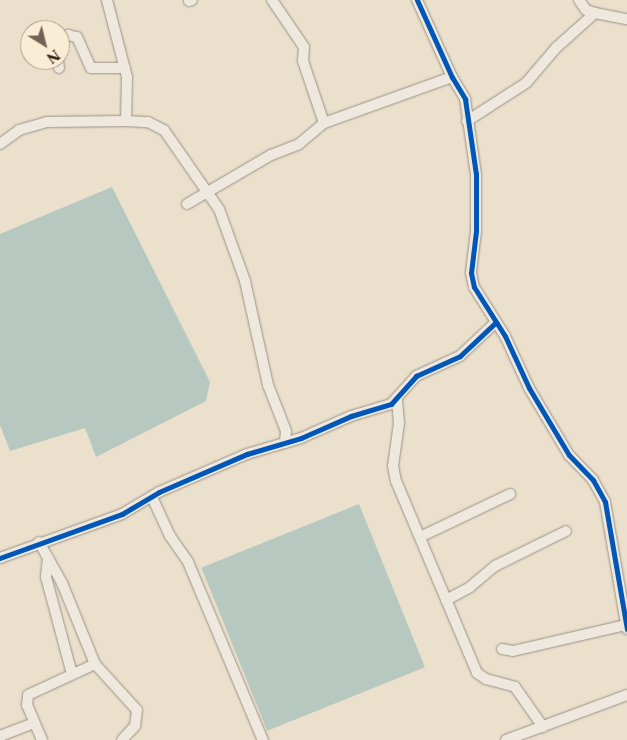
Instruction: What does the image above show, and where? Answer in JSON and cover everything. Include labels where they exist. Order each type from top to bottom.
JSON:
[{"type":"street","points":[[107,0],[125,68],[126,121]]},
{"type":"street","points":[[272,0],[304,47],[303,61],[324,123]]},
{"type":"street","points":[[417,0],[452,77],[466,99],[467,121],[476,174],[476,231],[471,273],[474,287],[495,323],[505,336],[529,388],[569,455],[593,480],[606,502],[627,627],[513,651],[502,649]]},
{"type":"street","points":[[578,0],[586,10],[627,19]]},
{"type":"street","points":[[467,121],[526,83],[557,47],[595,13]]},
{"type":"street","points":[[70,36],[77,38],[91,68],[125,68]]},
{"type":"street","points":[[187,204],[271,155],[299,144],[324,123],[452,77]]},
{"type":"street","points":[[0,144],[19,130],[47,122],[148,122],[164,130],[208,191],[228,231],[245,281],[268,385],[286,431],[285,443]]},
{"type":"street","points":[[0,558],[39,542],[122,514],[152,497],[219,465],[285,443],[398,400],[416,376],[460,356],[495,323]]},
{"type":"street","points":[[398,400],[399,423],[393,466],[420,537],[477,673],[486,679],[515,687],[542,727]]},
{"type":"street","points":[[420,537],[510,494]]},
{"type":"street","points":[[152,497],[170,536],[188,562],[263,740]]},
{"type":"street","points":[[446,600],[470,587],[495,566],[566,531]]},
{"type":"street","points":[[39,542],[62,583],[95,664],[138,710],[135,726],[122,740]]},
{"type":"street","points":[[48,558],[46,578],[72,674]]},
{"type":"street","points":[[42,740],[27,705],[28,695],[95,664]]},
{"type":"street","points":[[506,740],[627,695]]},
{"type":"street","points":[[0,736],[34,722]]},
{"type":"shaded area","points":[[112,187],[210,382],[206,401],[96,457],[85,428],[10,451],[0,425],[0,234]]},
{"type":"shaded area","points":[[359,504],[425,667],[267,731],[201,568]]},
{"type":"cycle path","points":[[417,0],[452,77],[465,99],[476,174],[476,231],[471,273],[474,287],[505,336],[529,388],[569,455],[593,480],[605,502],[627,629]]},
{"type":"cycle path","points":[[0,558],[122,514],[159,492],[247,454],[301,438],[351,416],[391,404],[416,376],[460,356],[495,323]]}]
